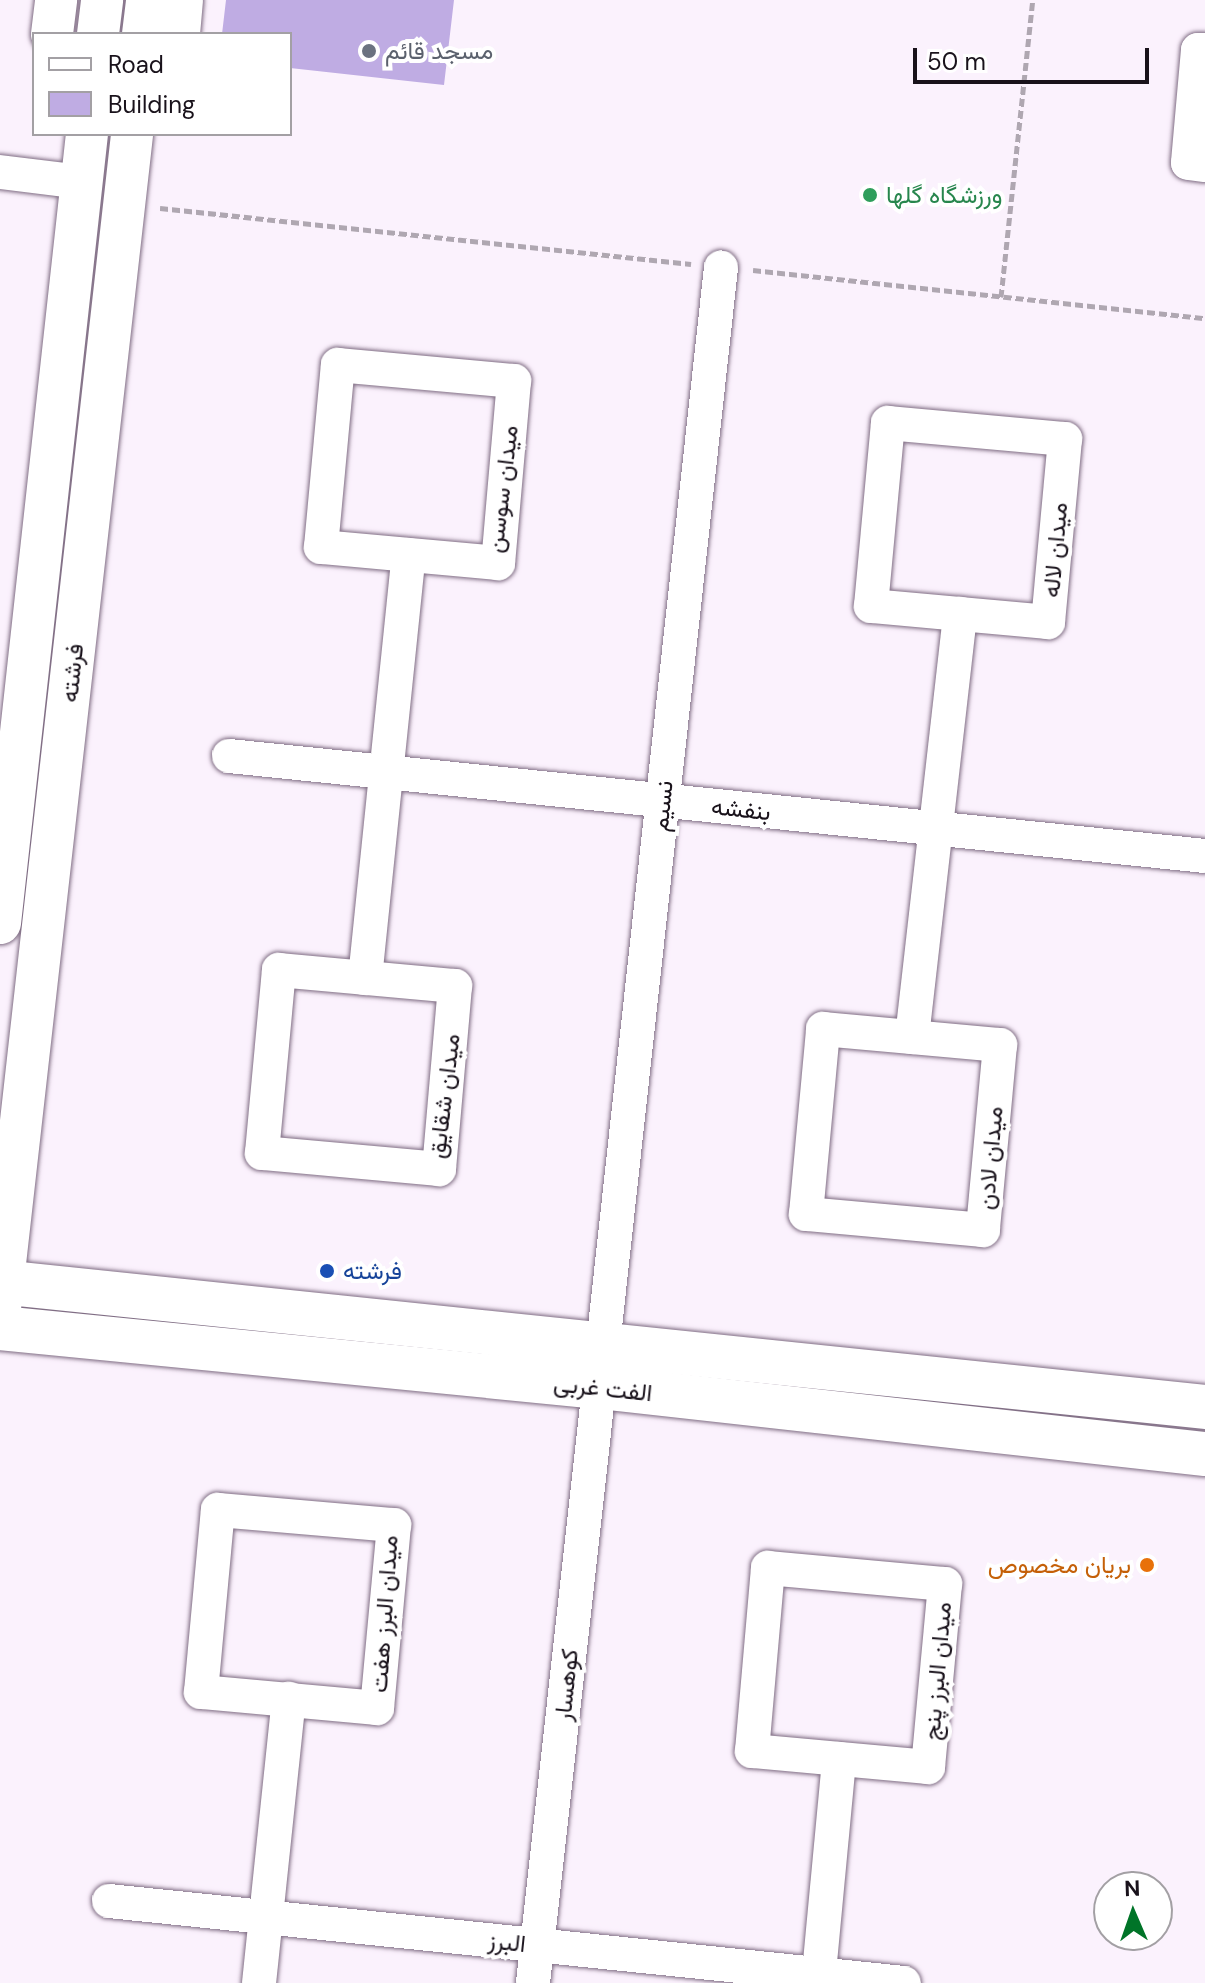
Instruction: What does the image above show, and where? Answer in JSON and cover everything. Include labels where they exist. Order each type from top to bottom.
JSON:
[{"type":"main road","name":"الفت غربی","points":[[1,1291],[603,1345],[1205,1407]]},
{"type":"main road","name":"الفت غربی","points":[[0,1328],[599,1387],[1205,1454]]},
{"type":"street","points":[[52,32],[56,0]]},
{"type":"street","points":[[98,32],[102,0]]},
{"type":"street","points":[[143,32],[147,0]]},
{"type":"street","points":[[179,32],[182,0]]},
{"type":"street","points":[[1205,50],[1198,50],[1188,163],[1205,165]]},
{"type":"street","name":"فرشته","points":[[0,923],[87,136]]},
{"type":"street","name":"فرشته","points":[[1,1291],[132,136]]},
{"type":"street","points":[[0,172],[82,182]]},
{"type":"street","name":"نسیم","points":[[603,1345],[721,267]]},
{"type":"street","name":"میدان سوسن","points":[[338,365],[514,381],[498,563],[409,555],[321,547],[338,365]]},
{"type":"street","name":"میدان لاله","points":[[888,423],[1065,439],[1048,622],[960,614],[871,606],[888,423]]},
{"type":"street","points":[[365,978],[409,555]]},
{"type":"street","points":[[912,1037],[960,614]]},
{"type":"street","name":"بنفشه","points":[[229,756],[1205,856]]},
{"type":"street","name":"میدان شقایق","points":[[279,970],[365,978],[455,986],[439,1169],[262,1153],[279,970]]},
{"type":"street","name":"میدان لادن","points":[[823,1029],[912,1037],[1000,1045],[983,1230],[806,1214],[823,1029]]},
{"type":"street","name":"کوهسار","points":[[533,1983],[599,1387]]},
{"type":"street","name":"میدان البرز هفت","points":[[218,1510],[394,1525],[377,1708],[289,1699],[201,1692],[218,1510]]},
{"type":"street","name":"میدان البرز پنج","points":[[768,1568],[945,1584],[928,1767],[839,1759],[752,1751],[768,1568]]},
{"type":"street","points":[[259,1983],[289,1699]]},
{"type":"street","points":[[819,1978],[839,1759]]},
{"type":"street","name":"البرز","points":[[109,1901],[537,1945],[819,1978],[904,1983]]},
{"type":"path","points":[[1001,297],[1033,0]]},
{"type":"path","points":[[124,204],[1205,318]]},
{"type":"building","name":"مسجد قائم","points":[[226,0],[454,0],[444,85],[292,68],[292,32],[222,32]]},
{"type":"place","name":"مسجد قائم","points":[[369,51]]},
{"type":"place","name":"ورزشگاه گلها","points":[[870,195]]},
{"type":"place","name":"فرشته","points":[[327,1271]]},
{"type":"place","name":"بریان مخصوص","points":[[1147,1565]]}]
